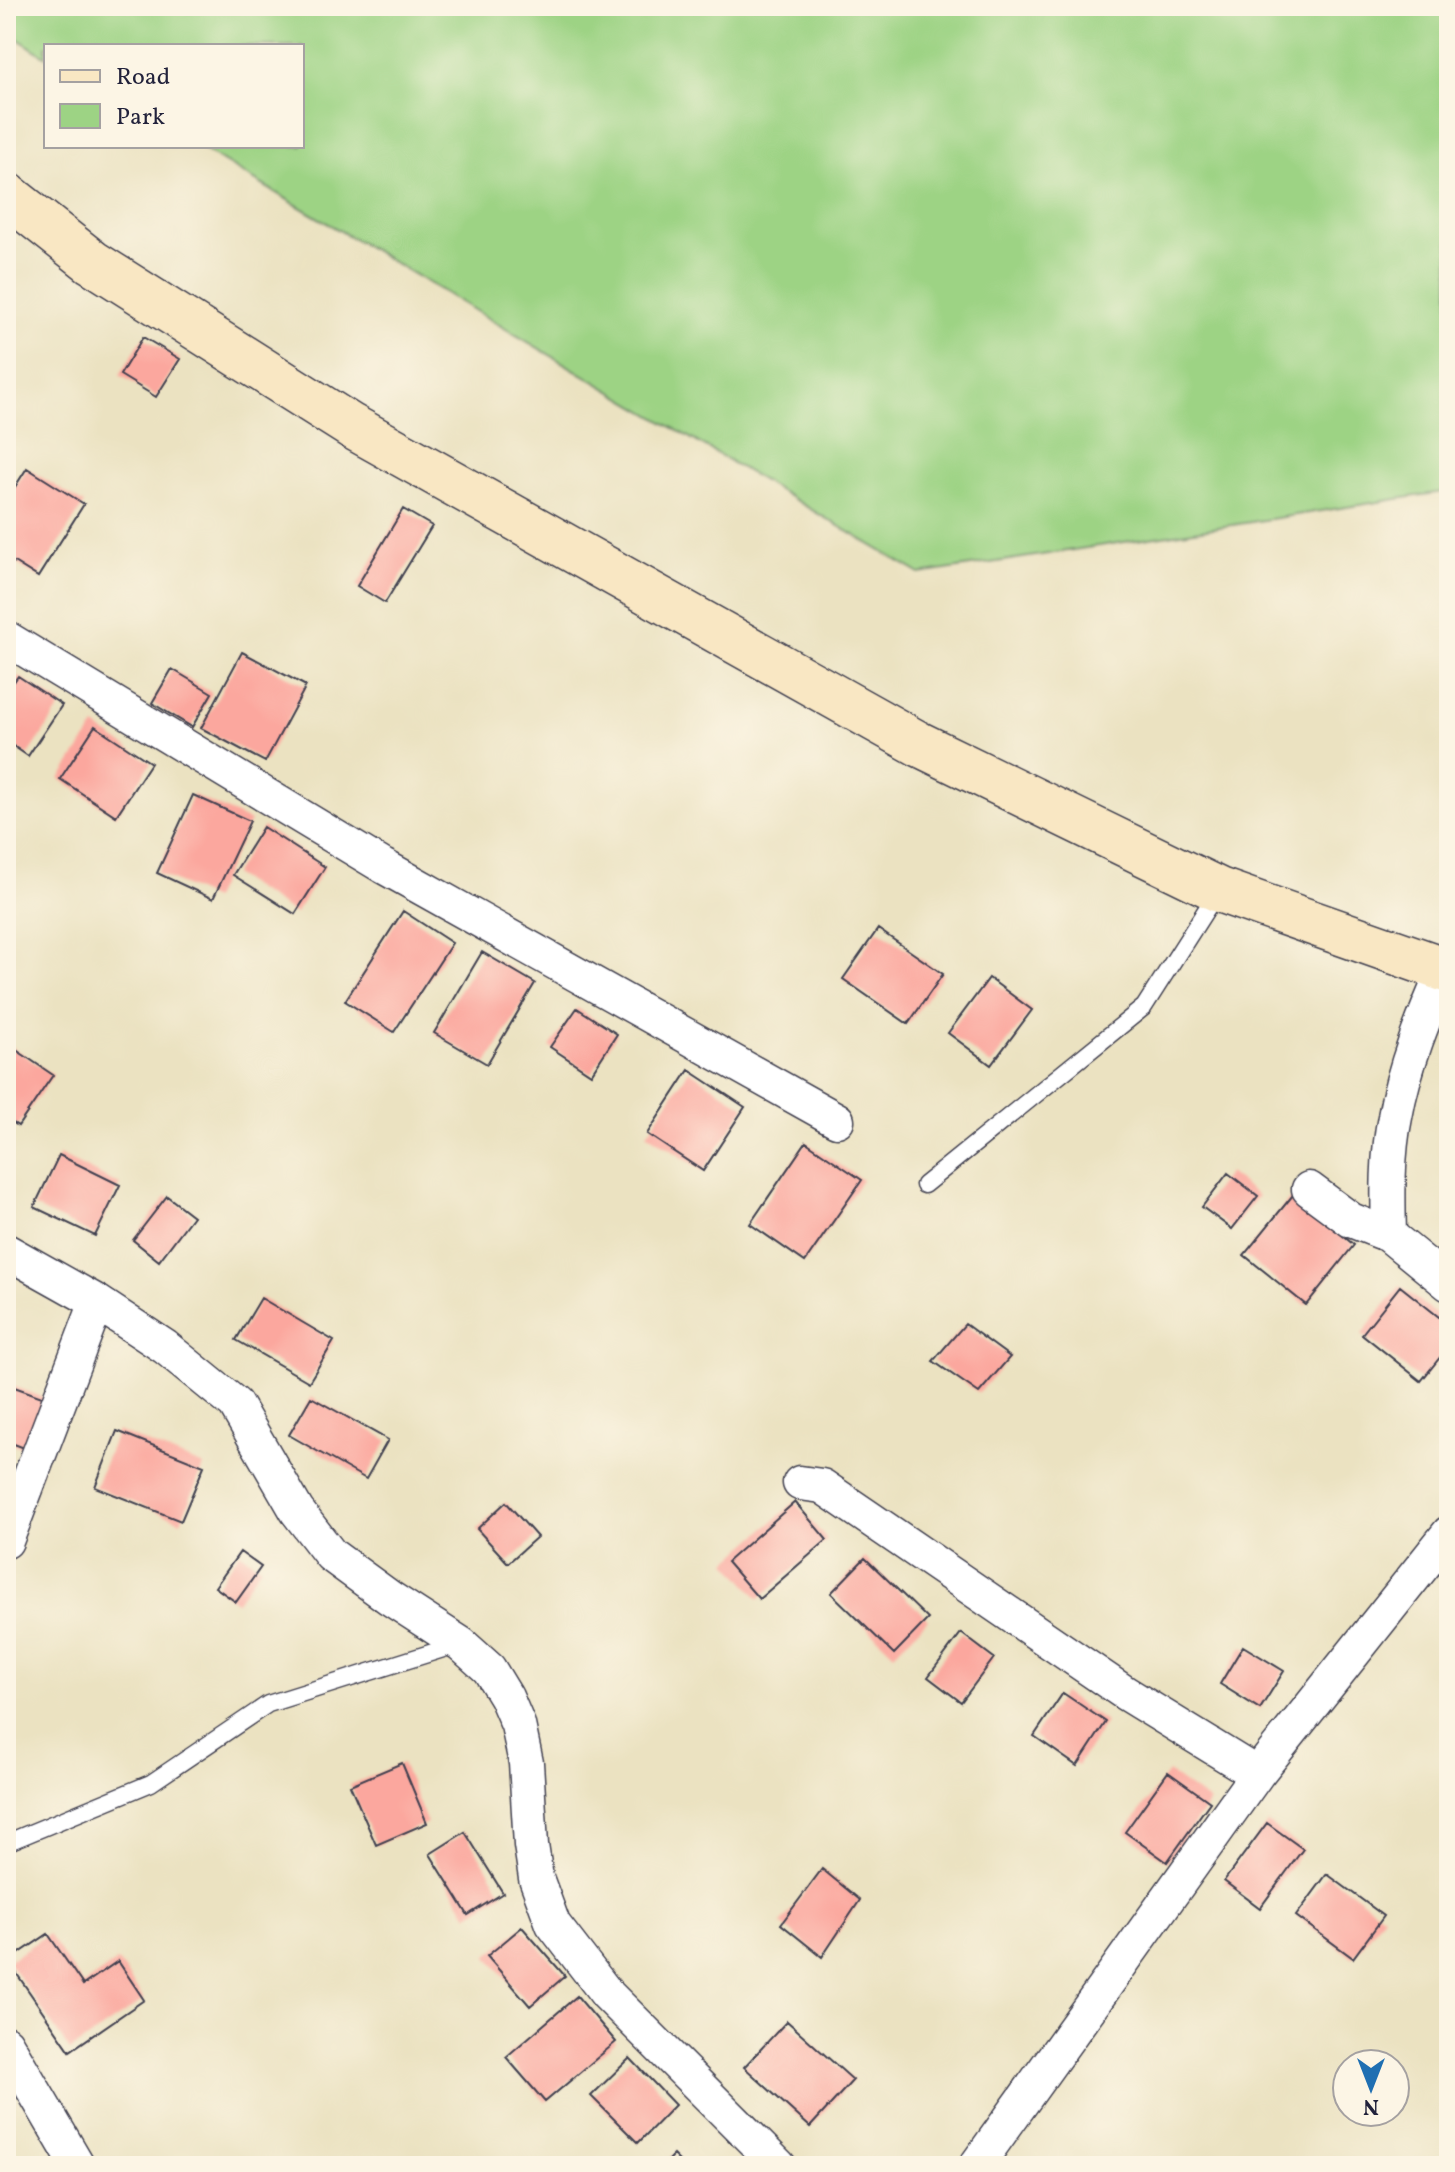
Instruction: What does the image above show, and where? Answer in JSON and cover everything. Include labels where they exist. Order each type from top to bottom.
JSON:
[{"type":"street","points":[[6,194],[92,262],[351,426],[919,744],[1219,890],[1447,970],[1419,1029],[1394,1117],[1388,1192],[1389,1235]]},
{"type":"street","points":[[6,638],[383,866],[837,1120]]},
{"type":"street","points":[[1309,1189],[1351,1220],[1389,1235],[1449,1284]]},
{"type":"street","points":[[6,1251],[97,1302],[165,1347],[235,1404],[297,1511],[331,1555],[461,1644],[489,1669],[518,1725],[526,1763],[536,1878],[553,1924],[607,1994],[779,2166]]},
{"type":"street","points":[[6,1541],[97,1302]]},
{"type":"street","points":[[800,1483],[822,1486],[1125,1693],[1257,1774]]},
{"type":"street","points":[[976,2166],[1257,1774],[1449,1533]]},
{"type":"street","points":[[6,2043],[78,2166]]},
{"type":"lane","points":[[924,1185],[1144,1007],[1219,890]]},
{"type":"lane","points":[[6,1843],[151,1783],[268,1704],[461,1644]]},
{"type":"green space","points":[[6,6],[1449,6],[1449,491],[920,574],[200,148],[304,148],[304,44],[44,44],[44,56],[6,31]]},
{"type":"building","points":[[143,337],[180,359],[156,397],[120,375]]},
{"type":"building","points":[[27,468],[84,504],[38,577],[6,557],[6,501]]},
{"type":"building","points":[[403,509],[432,526],[385,603],[357,586]]},
{"type":"building","points":[[242,652],[306,686],[265,762],[201,728]]},
{"type":"building","points":[[172,669],[212,693],[192,727],[152,703]]},
{"type":"building","points":[[18,676],[62,705],[28,756],[6,741],[6,693]]},
{"type":"building","points":[[95,726],[151,763],[116,816],[60,779]]},
{"type":"building","points":[[193,795],[250,821],[213,899],[157,873]]},
{"type":"building","points":[[263,827],[325,867],[295,914],[233,875]]},
{"type":"building","points":[[403,911],[452,943],[394,1032],[345,1001]]},
{"type":"building","points":[[878,929],[943,974],[908,1024],[843,979]]},
{"type":"building","points":[[482,952],[535,983],[487,1064],[434,1033]]},
{"type":"building","points":[[989,978],[1032,1010],[991,1065],[948,1033]]},
{"type":"building","points":[[577,1008],[617,1034],[591,1074],[550,1047]]},
{"type":"building","points":[[6,1043],[53,1075],[18,1126],[6,1118]]},
{"type":"building","points":[[689,1070],[745,1107],[703,1171],[647,1134]]},
{"type":"building","points":[[806,1142],[862,1180],[805,1262],[750,1224]]},
{"type":"building","points":[[59,1155],[120,1185],[95,1236],[34,1207]]},
{"type":"building","points":[[1228,1173],[1258,1196],[1232,1229],[1202,1207]]},
{"type":"building","points":[[1293,1195],[1354,1245],[1306,1305],[1244,1255]]},
{"type":"building","points":[[167,1196],[193,1216],[159,1261],[133,1240]]},
{"type":"building","points":[[1400,1286],[1449,1325],[1449,1346],[1421,1381],[1362,1334]]},
{"type":"building","points":[[261,1298],[334,1341],[309,1382],[236,1340]]},
{"type":"building","points":[[965,1324],[1010,1357],[979,1393],[933,1361]]},
{"type":"building","points":[[6,1384],[45,1398],[27,1449],[6,1441]]},
{"type":"building","points":[[1449,1392],[1449,1409],[1441,1403]]},
{"type":"building","points":[[311,1397],[388,1440],[366,1479],[289,1435]]},
{"type":"building","points":[[117,1431],[204,1466],[181,1521],[95,1487]]},
{"type":"building","points":[[506,1502],[537,1537],[508,1563],[477,1529]]},
{"type":"building","points":[[795,1502],[827,1540],[759,1599],[727,1562]]},
{"type":"building","points":[[240,1552],[261,1567],[236,1602],[215,1587]]},
{"type":"building","points":[[865,1558],[928,1619],[894,1654],[831,1593]]},
{"type":"building","points":[[961,1633],[994,1658],[961,1702],[928,1677]]},
{"type":"building","points":[[1243,1646],[1284,1671],[1260,1709],[1220,1684]]},
{"type":"building","points":[[1063,1693],[1106,1722],[1077,1766],[1034,1736]]},
{"type":"building","points":[[402,1763],[427,1823],[376,1845],[350,1785]]},
{"type":"building","points":[[1168,1772],[1210,1802],[1167,1862],[1125,1832]]},
{"type":"building","points":[[1267,1823],[1303,1849],[1260,1908],[1224,1881]]},
{"type":"building","points":[[465,1832],[503,1893],[468,1915],[430,1854]]},
{"type":"building","points":[[822,1869],[860,1900],[822,1957],[781,1924]]},
{"type":"building","points":[[1327,1874],[1384,1916],[1353,1958],[1296,1916]]},
{"type":"building","points":[[522,1927],[565,1976],[530,2006],[487,1956]]},
{"type":"building","points":[[48,1934],[83,1985],[118,1961],[144,2000],[70,2051],[8,1961]]},
{"type":"building","points":[[577,1996],[616,2042],[545,2102],[506,2057]]},
{"type":"building","points":[[787,2021],[853,2080],[810,2127],[744,2067]]},
{"type":"building","points":[[630,2058],[675,2105],[638,2143],[591,2096]]},
{"type":"building","points":[[673,2155],[684,2166],[662,2166]]}]
